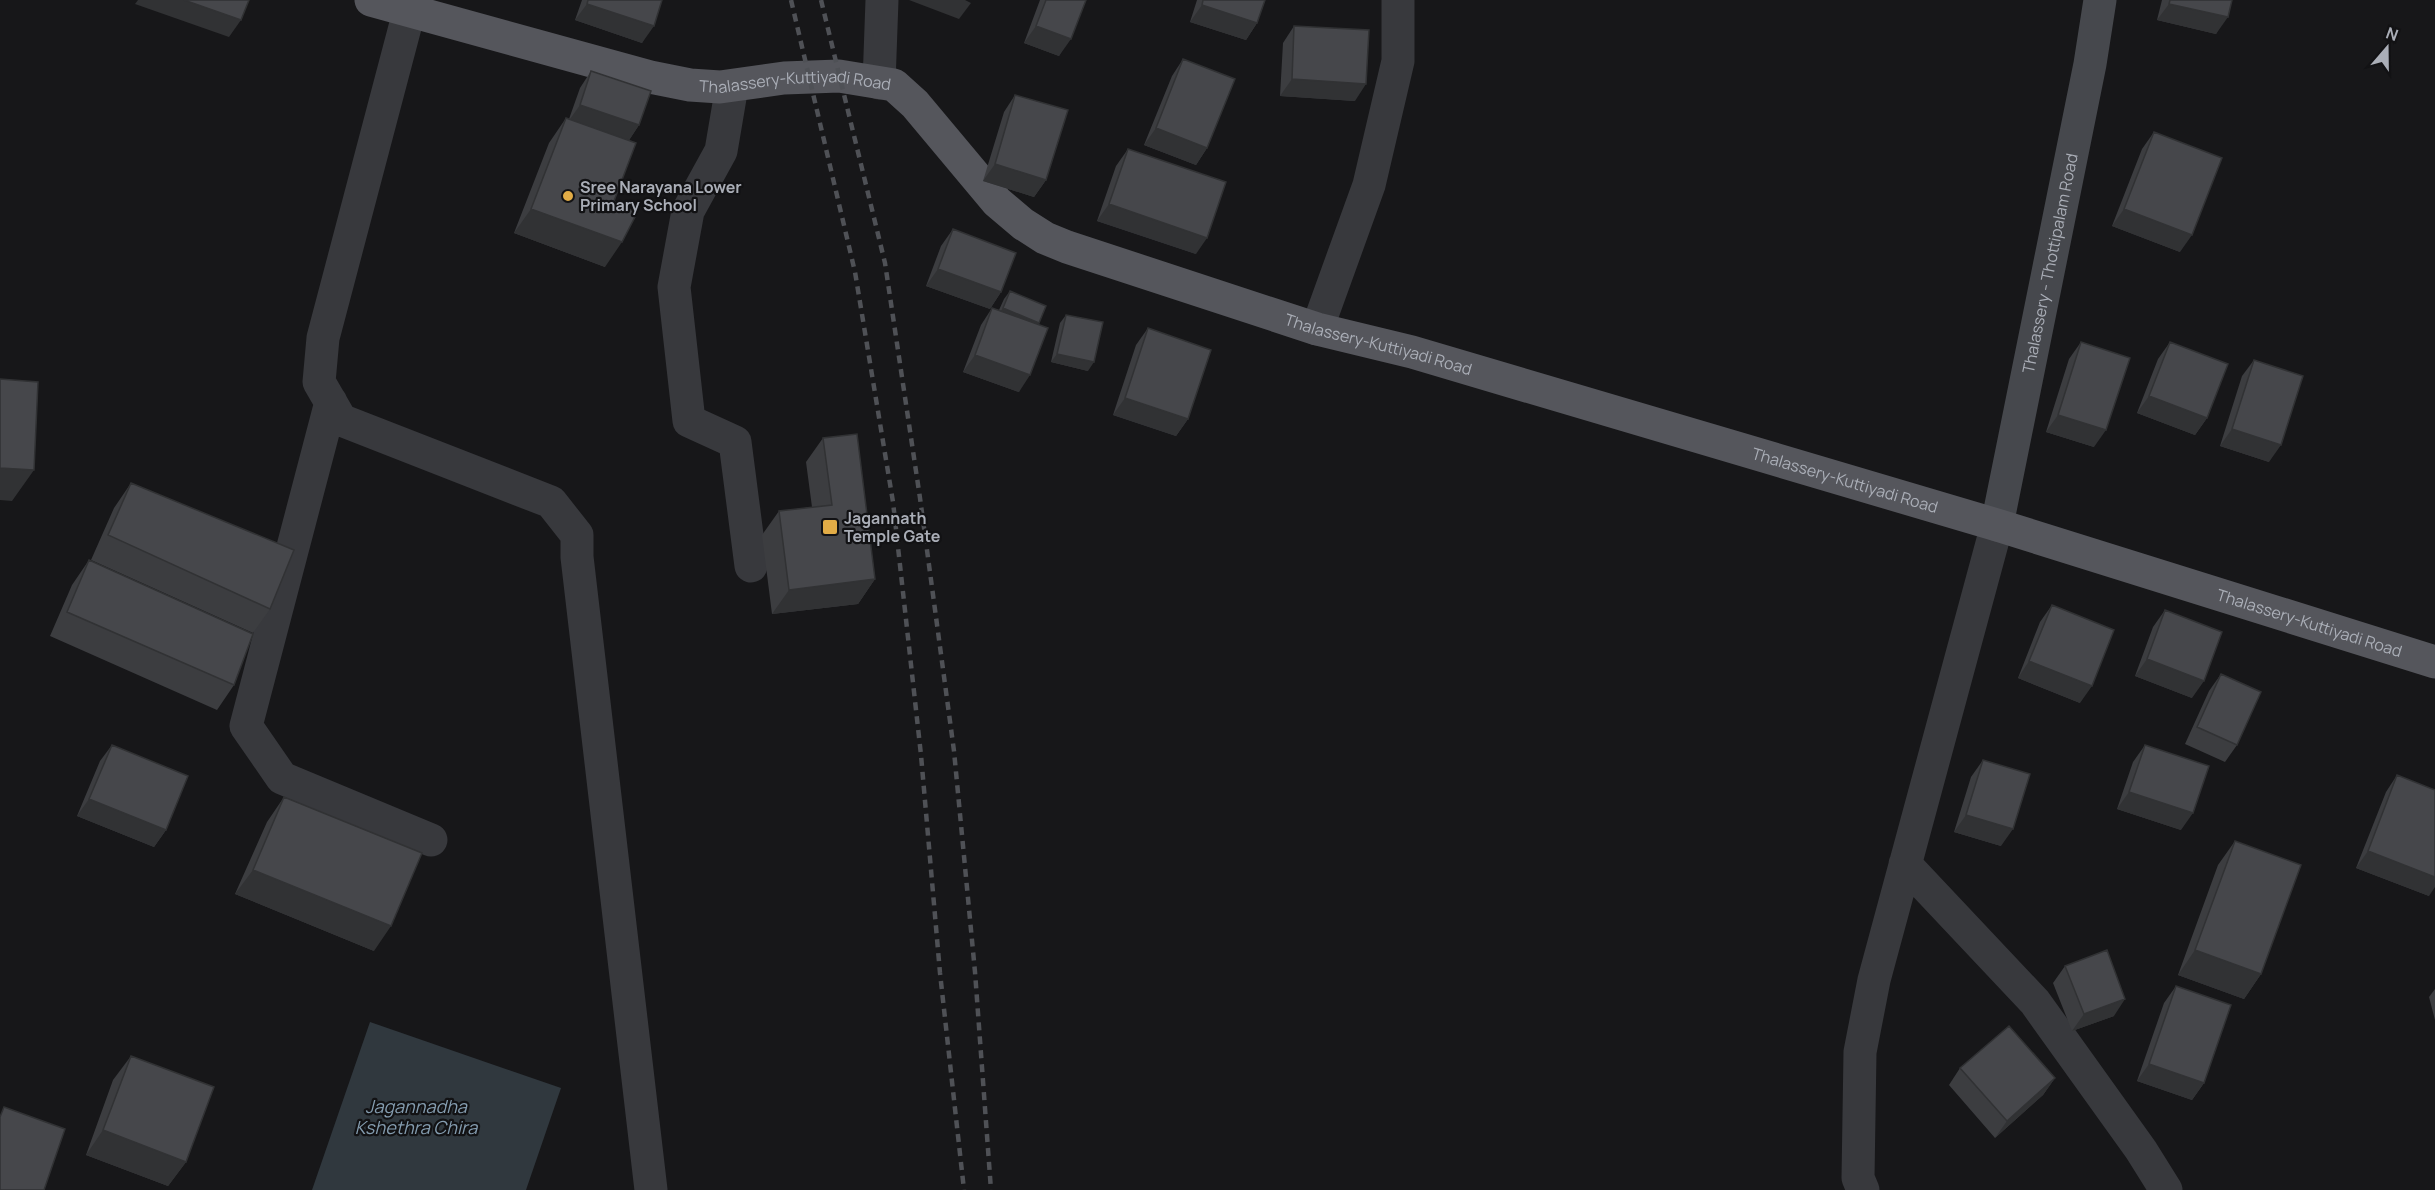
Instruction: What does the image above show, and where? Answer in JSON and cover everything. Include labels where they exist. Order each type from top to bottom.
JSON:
[{"type":"main road","name":"Thalassery-Kuttiyadi Road","points":[[372,0],[650,77],[690,85],[732,86],[784,78],[839,76],[894,85],[915,104],[996,202],[1045,238],[1317,329],[1424,356],[1997,525],[2435,662]]},
{"type":"main road","name":"Thalassery - Thottipalam Road","points":[[1997,525],[2090,64],[2100,0]]},
{"type":"street","points":[[879,83],[882,0]]},
{"type":"street","points":[[1317,329],[1369,185],[1398,60],[1398,0]]},
{"type":"street","points":[[409,12],[323,338],[319,382],[341,420],[551,502],[577,535],[577,557],[651,1190]]},
{"type":"street","points":[[732,86],[721,151],[687,211],[674,287],[689,421],[735,442],[751,566]]},
{"type":"street","points":[[331,402],[246,726],[282,778],[431,840]]},
{"type":"street","points":[[1863,1190],[1858,1178],[1860,1052],[1874,980],[1997,525]]},
{"type":"street","points":[[1905,864],[2035,1002],[2141,1150],[2166,1190]]},
{"type":"water","name":"Jagannadha Kshethra Chira","points":[[370,1022],[561,1088],[526,1190],[312,1190]]},
{"type":"building","points":[[184,0],[249,0],[241,20]]},
{"type":"building","points":[[588,0],[662,0],[654,26],[587,4]]},
{"type":"building","points":[[1046,0],[1086,0],[1071,39],[1036,26]]},
{"type":"building","points":[[1203,0],[1265,0],[1257,23],[1202,5]]},
{"type":"building","points":[[2170,0],[2232,0],[2228,17],[2169,4]]},
{"type":"building","points":[[1294,26],[1369,30],[1366,84],[1292,79]]},
{"type":"building","points":[[1183,59],[1235,79],[1207,148],[1156,128]]},
{"type":"building","points":[[591,71],[651,91],[639,125],[580,105]]},
{"type":"building","points":[[1015,95],[1068,110],[1046,180],[995,164]]},
{"type":"building","points":[[566,118],[636,143],[614,201],[637,213],[622,242],[531,209]]},
{"type":"building","points":[[2154,132],[2222,158],[2192,235],[2124,209]]},
{"type":"building","points":[[1128,149],[1226,182],[1207,238],[1109,204]]},
{"type":"building","points":[[953,229],[1016,253],[1001,292],[938,269]]},
{"type":"building","points":[[1010,291],[1046,306],[1039,323],[1003,308]]},
{"type":"building","points":[[992,308],[1048,328],[1030,375],[975,355]]},
{"type":"building","points":[[1066,315],[1103,322],[1094,362],[1057,354]]},
{"type":"building","points":[[1148,328],[1211,350],[1188,419],[1125,398]]},
{"type":"building","points":[[2081,342],[2130,358],[2106,430],[2058,415]]},
{"type":"building","points":[[2170,342],[2228,364],[2207,418],[2149,396]]},
{"type":"building","points":[[2254,360],[2303,376],[2281,445],[2232,429]]},
{"type":"building","points":[[0,379],[38,382],[34,470],[0,468]]},
{"type":"building","points":[[857,434],[875,579],[789,590],[779,511],[832,505],[823,438]]},
{"type":"building","points":[[131,483],[294,550],[270,609],[108,535]]},
{"type":"building","points":[[89,560],[253,634],[234,685],[67,612]]},
{"type":"building","points":[[2052,605],[2114,630],[2092,686],[2029,661]]},
{"type":"building","points":[[2165,610],[2222,632],[2204,681],[2147,659]]},
{"type":"building","points":[[2221,674],[2261,692],[2237,745],[2197,727]]},
{"type":"building","points":[[112,745],[188,776],[166,830],[89,799]]},
{"type":"building","points":[[2145,745],[2209,766],[2193,813],[2129,792]]},
{"type":"building","points":[[1983,760],[2030,774],[2013,829],[1966,815]]},
{"type":"building","points":[[2397,775],[2435,790],[2435,877],[2368,851]]},
{"type":"building","points":[[284,797],[422,853],[391,926],[253,870]]},
{"type":"building","points":[[2235,841],[2301,865],[2261,974],[2195,950]]},
{"type":"building","points":[[2107,950],[2125,999],[2084,1014],[2065,966]]},
{"type":"building","points":[[2176,986],[2231,1005],[2204,1083],[2149,1064]]},
{"type":"building","points":[[2009,1026],[2055,1078],[2007,1121],[1960,1068]]},
{"type":"building","points":[[131,1056],[214,1087],[186,1162],[103,1130]]},
{"type":"building","points":[[4,1107],[65,1129],[44,1190],[0,1190],[0,1117]]},
{"type":"railway","points":[[791,0],[855,272],[893,502],[921,755],[940,973],[964,1190]]},
{"type":"railway","points":[[821,0],[885,263],[920,498],[954,751],[975,972],[991,1190]]},
{"type":"place","name":"Sree Narayana Lower Primary School","points":[[568,196]]},
{"type":"place","name":"Jagannath Temple Gate","points":[[830,527]]}]
